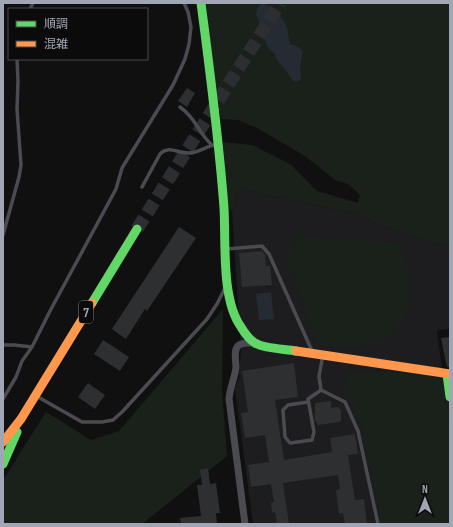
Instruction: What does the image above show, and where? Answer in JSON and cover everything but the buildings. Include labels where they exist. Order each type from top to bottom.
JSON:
[{"type":"main road","points":[[201,3],[211,81],[214,144],[224,208],[227,283],[232,309],[241,328],[255,343],[264,346],[448,374],[450,397]]},
{"type":"main road","name":"7","points":[[3,442],[21,419],[137,229]]},
{"type":"main road","name":"7","points":[[3,464],[21,419]]},
{"type":"street","points":[[245,524],[230,394],[236,369],[236,350],[238,345],[244,343],[255,343]]},
{"type":"lane","points":[[3,399],[16,377],[22,360],[32,347],[116,189],[122,168],[173,85],[185,59],[189,44],[191,26],[188,12],[184,3]]},
{"type":"lane","points":[[3,235],[20,177],[21,165],[17,109],[17,60]]},
{"type":"lane","points":[[180,107],[188,113],[208,141],[214,144]]},
{"type":"lane","points":[[142,187],[160,154],[164,150],[171,149],[193,153],[214,144]]},
{"type":"lane","points":[[226,249],[262,246],[269,254],[313,354]]},
{"type":"lane","points":[[36,395],[82,422],[102,422],[113,420],[207,319],[217,304],[227,283]]},
{"type":"lane","points":[[3,345],[14,344],[32,347]]},
{"type":"lane","points":[[321,390],[319,376],[323,356]]},
{"type":"lane","points":[[308,402],[314,432],[312,440],[290,443],[285,437],[282,410],[288,405],[308,402],[308,400],[321,390]]},
{"type":"lane","points":[[321,390],[345,402],[358,431],[378,524]]},
{"type":"shaded area","points":[[206,3],[450,3],[450,248],[410,237],[349,212],[239,189],[232,211],[227,206],[223,142],[252,145],[290,164],[317,191],[358,203],[360,195],[348,184],[335,180],[305,156],[257,128],[238,120],[221,119]]},
{"type":"shaded area","points":[[262,3],[274,10],[285,24],[290,44],[297,46],[303,52],[300,67],[301,79],[297,82],[291,79],[278,61],[275,54],[266,44],[263,31],[256,14],[258,7]]},
{"type":"shaded area","points":[[239,189],[349,212],[410,237],[450,248],[450,328],[437,331],[443,377],[450,408],[450,524],[253,524],[235,388],[239,378],[241,351],[232,211]]},
{"type":"shaded area","points":[[299,235],[397,243],[407,264],[410,280],[410,304],[403,321],[396,331],[387,339],[366,346],[318,346],[285,255]]},
{"type":"shaded area","points":[[271,292],[274,319],[259,320],[256,294]]},
{"type":"shaded area","points":[[223,309],[222,391],[227,456],[142,524],[3,524],[3,480],[46,412],[91,440],[119,431]]},
{"type":"shaded area","points":[[348,372],[399,373],[440,378],[450,424],[450,524],[382,523],[362,426],[345,392]]},
{"type":"tunnel","points":[[137,229],[280,3]]},
{"type":"traffic: fast","points":[[201,3],[220,157],[224,208],[227,286],[230,301],[241,327],[253,342],[259,345],[296,351]]},
{"type":"traffic: fast","points":[[92,303],[137,229]]},
{"type":"traffic: fast","points":[[447,374],[450,397]]},
{"type":"traffic: fast","points":[[3,464],[17,432]]},
{"type":"traffic: slow","points":[[3,442],[21,419],[92,303]]},
{"type":"traffic: slow","points":[[296,351],[450,374]]}]
